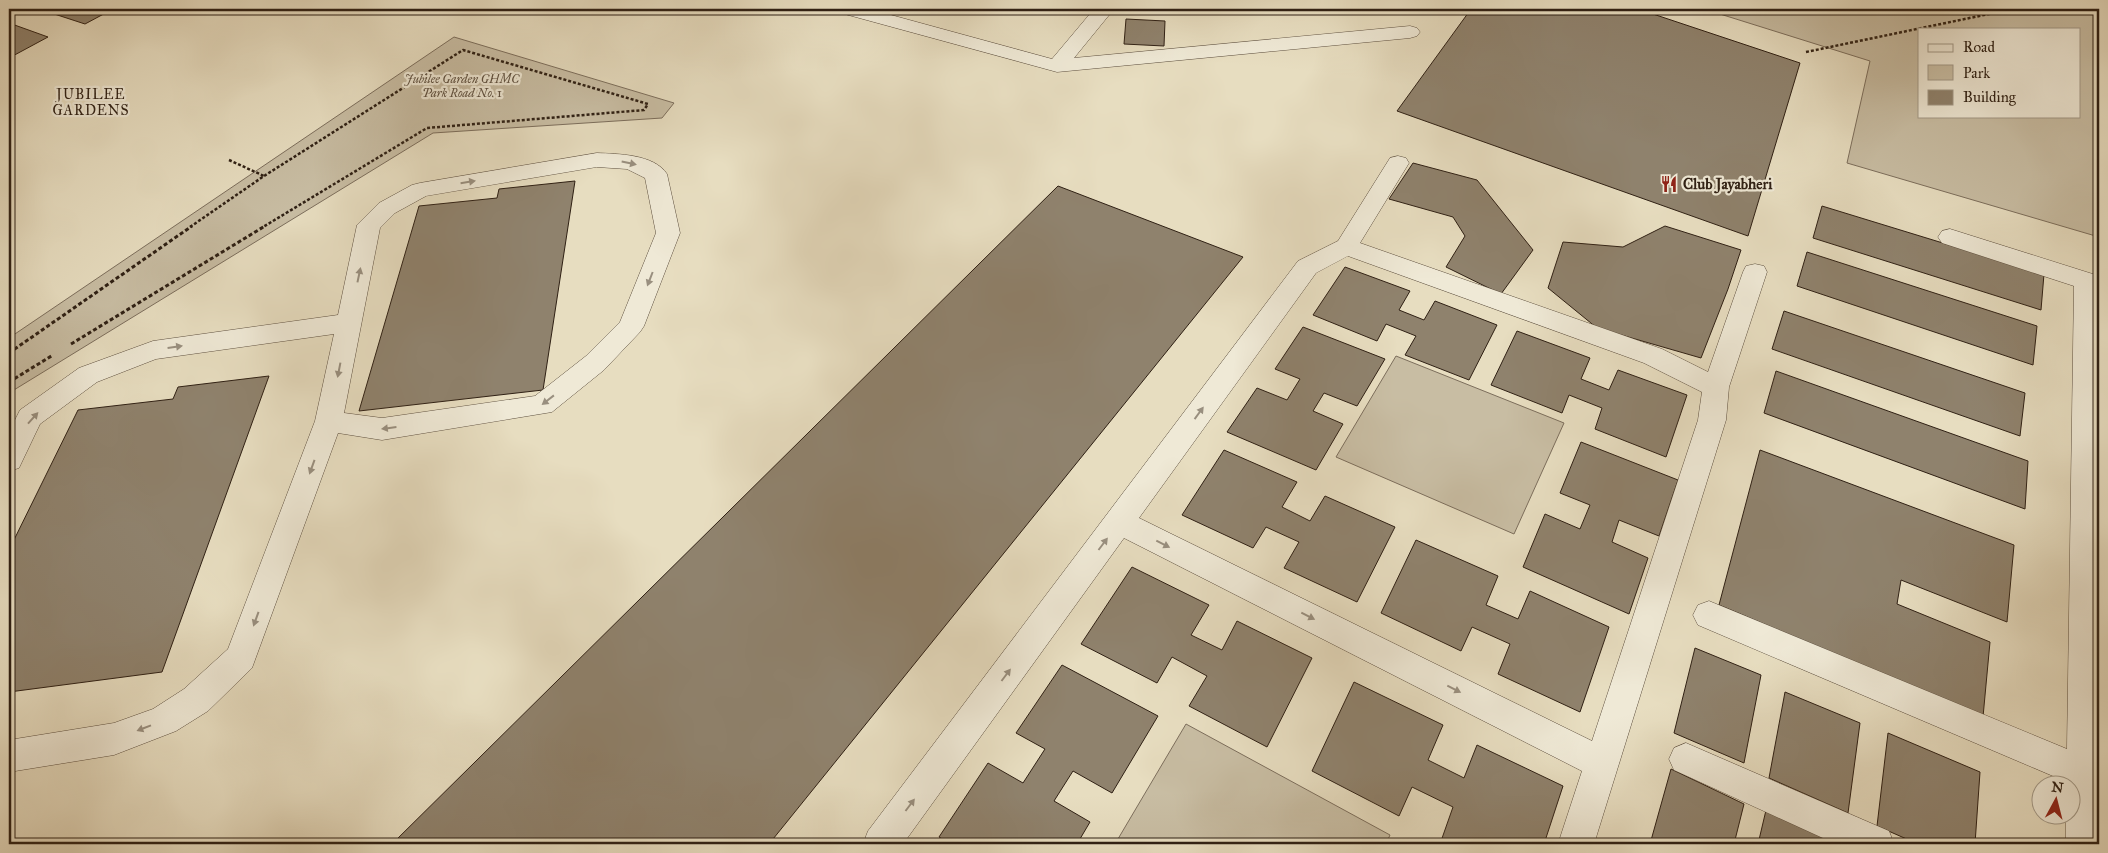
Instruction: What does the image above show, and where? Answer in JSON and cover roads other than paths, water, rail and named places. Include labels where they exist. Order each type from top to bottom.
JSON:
[{"type":"street","points":[[848,9],[1057,66],[1410,32]]},
{"type":"street","points":[[1057,66],[1104,9]]},
{"type":"street","points":[[9,756],[114,739],[164,720],[196,700],[241,658],[329,421],[369,225],[387,208],[420,190],[598,160],[631,162],[656,174],[668,233],[631,326],[595,363],[542,405],[382,429],[329,421]]},
{"type":"street","points":[[881,844],[1307,266],[1346,247],[1398,163]]},
{"type":"street","points":[[1950,237],[2092,283],[2084,844]]},
{"type":"street","points":[[1346,247],[1653,356],[1716,387]]},
{"type":"street","points":[[1576,844],[1600,763],[1712,420],[1716,387],[1755,272]]},
{"type":"street","points":[[9,460],[30,417],[88,375],[153,350],[348,322]]},
{"type":"street","points":[[1120,522],[1600,763]]},
{"type":"street","points":[[1709,615],[2084,772]]},
{"type":"street","points":[[1686,759],[1876,844]]},
{"type":"place","name":"Club Jayabheri","points":[[1669,184]]},
{"type":"district","name":"JUBILEE GARDENS","points":[[91,102]]},
{"type":"park label","name":"Jubilee Garden GHMC Park Road No. 1","points":[[462,86]]}]
